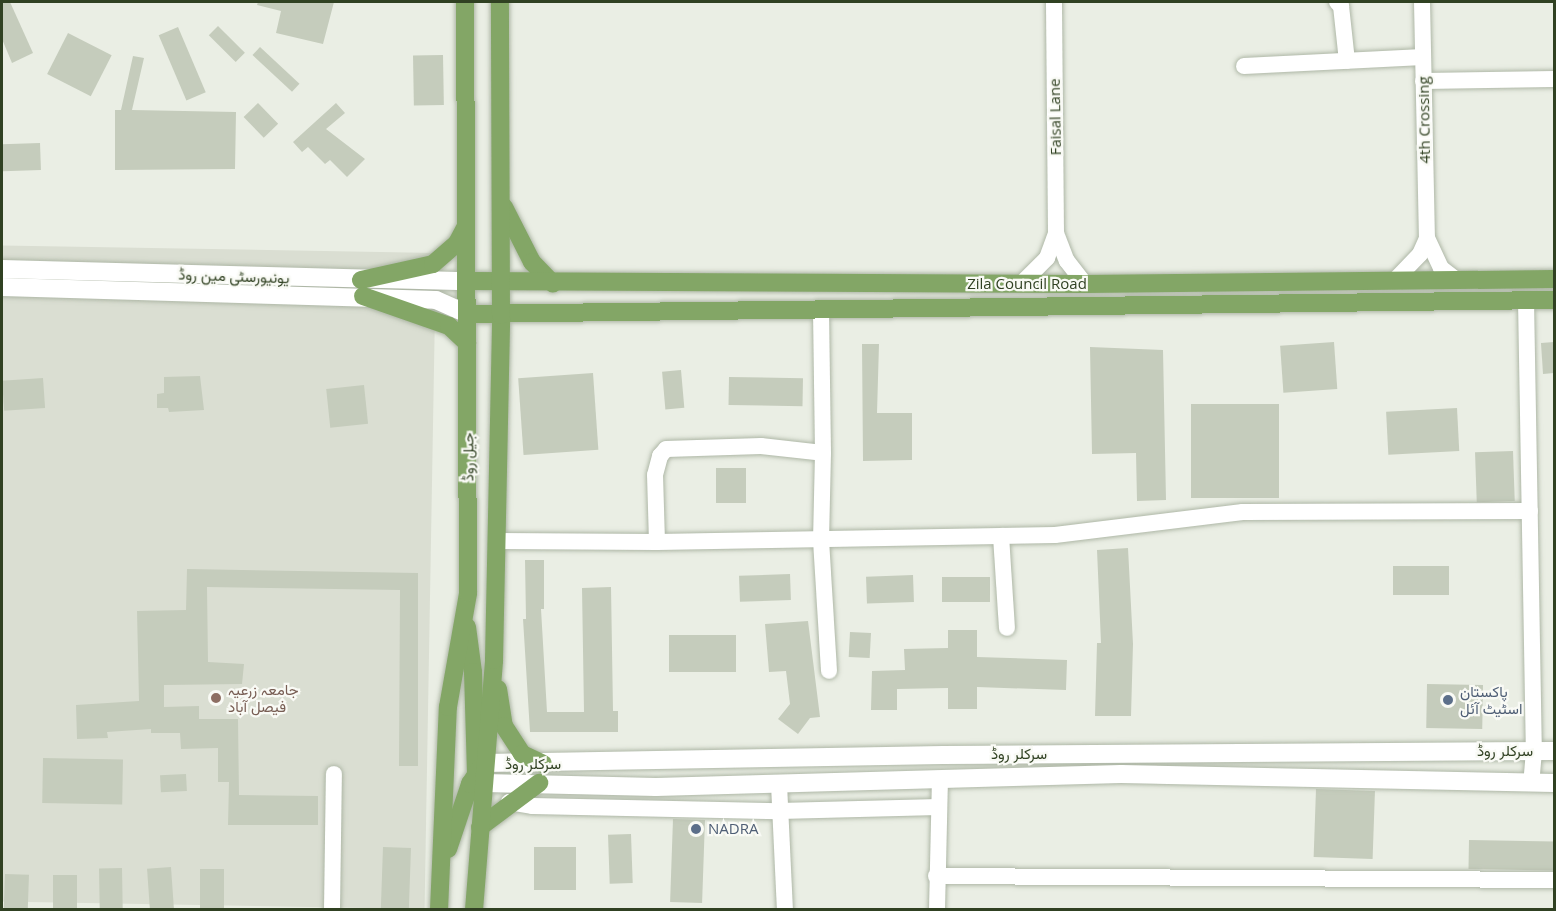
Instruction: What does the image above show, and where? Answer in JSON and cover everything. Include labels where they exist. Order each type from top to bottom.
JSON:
[{"type":"main road","name":"جیل روڈ","points":[[439,909],[438,883],[448,707],[468,593],[465,2]]},
{"type":"main road","name":"جیل روڈ","points":[[474,909],[481,774],[494,660],[501,315],[500,2]]},
{"type":"main road","points":[[500,194],[512,228],[532,262],[553,284]]},
{"type":"main road","points":[[362,288],[432,264],[457,243],[466,226]]},
{"type":"main road","name":"یونیورسٹی مین روڈ","points":[[2,269],[73,279],[362,288],[467,281]]},
{"type":"main road","name":"Zila Council Road","points":[[467,281],[500,284],[1085,284],[1454,278],[1554,279]]},
{"type":"main road","name":"یونیورسٹی مین روڈ","points":[[2,287],[73,279]]},
{"type":"main road","points":[[362,288],[440,321],[467,343]]},
{"type":"main road","name":"یونیورسٹی مین روڈ","points":[[362,288],[436,300],[467,314]]},
{"type":"main road","name":"Zila Council Road","points":[[467,314],[1554,300]]},
{"type":"main road","points":[[438,883],[458,813],[481,774],[472,760],[473,672],[465,612]]},
{"type":"main road","points":[[494,660],[504,726],[522,754],[543,764]]},
{"type":"main road","name":"سرکلر روڈ","points":[[481,774],[543,764],[943,755],[1554,751]]},
{"type":"main road","name":"سرکلر روڈ","points":[[481,774],[539,783],[656,787],[1121,774],[1554,783]]},
{"type":"main road","points":[[480,827],[509,802],[539,783]]},
{"type":"street","name":"Faisal Lane","points":[[1054,2],[1056,233],[1067,261],[1085,284]]},
{"type":"street","points":[[1337,2],[1341,6],[1347,61]]},
{"type":"street","name":"4th Crossing","points":[[1422,2],[1426,238],[1441,268],[1454,278]]},
{"type":"street","points":[[1244,66],[1423,57]]},
{"type":"street","points":[[1424,81],[1554,79]]},
{"type":"street","name":"Faisal Lane","points":[[1021,284],[1044,264],[1056,233]]},
{"type":"street","points":[[1396,279],[1420,254],[1426,238]]},
{"type":"street","points":[[1526,300],[1534,751],[1531,783]]},
{"type":"street","points":[[821,310],[823,453],[821,540],[829,671]]},
{"type":"street","points":[[657,542],[655,475],[660,456],[666,449],[761,446],[823,453]]},
{"type":"street","points":[[496,541],[657,542],[1001,536],[1135,527],[1243,512],[1530,511]]},
{"type":"street","points":[[1001,536],[1007,628]]},
{"type":"street","points":[[332,909],[334,774]]},
{"type":"street","points":[[937,909],[940,779]]},
{"type":"street","points":[[532,806],[539,783]]},
{"type":"street","points":[[779,784],[784,909]]},
{"type":"street","points":[[509,802],[532,806],[779,811],[939,807]]},
{"type":"street","points":[[936,876],[1554,880]]},
{"type":"shaded area","name":"جامعہ زرعیہ فیصل آباد","points":[[2,245],[436,253],[425,909],[2,902]]},
{"type":"building","points":[[2,2],[10,2],[33,53],[12,63],[2,39]]},
{"type":"building","points":[[258,2],[334,2],[323,44],[276,33],[281,11],[257,5]]},
{"type":"building","points":[[218,26],[245,53],[236,62],[209,35]]},
{"type":"building","points":[[178,27],[206,92],[186,101],[159,35]]},
{"type":"building","points":[[68,33],[112,55],[91,96],[47,74]]},
{"type":"building","points":[[260,47],[299,84],[292,92],[252,55]]},
{"type":"building","points":[[443,55],[444,105],[414,106],[413,56]]},
{"type":"building","points":[[133,56],[144,58],[132,110],[236,112],[235,169],[115,170],[115,110],[121,110]]},
{"type":"building","points":[[258,103],[278,124],[264,138],[244,117]]},
{"type":"building","points":[[336,103],[345,113],[326,129],[365,159],[347,177],[330,160],[325,164],[308,147],[302,152],[293,142]]},
{"type":"building","points":[[40,143],[41,170],[3,171],[2,144]]},
{"type":"building","points":[[1334,342],[1337,389],[1283,393],[1280,346]]},
{"type":"building","points":[[1554,342],[1554,373],[1543,374],[1541,343]]},
{"type":"building","points":[[862,344],[879,344],[877,413],[912,413],[912,460],[863,461]]},
{"type":"building","points":[[1090,347],[1163,350],[1166,500],[1137,501],[1136,453],[1092,454]]},
{"type":"building","points":[[681,370],[684,408],[665,410],[662,372]]},
{"type":"building","points":[[593,373],[598,450],[524,455],[518,378]]},
{"type":"building","points":[[200,376],[204,410],[169,412],[168,408],[157,408],[157,394],[164,393],[164,377]]},
{"type":"building","points":[[729,377],[803,378],[803,406],[729,405]]},
{"type":"building","points":[[43,378],[45,408],[4,411],[2,381]]},
{"type":"building","points":[[364,385],[368,424],[330,428],[326,389]]},
{"type":"building","points":[[1191,404],[1279,404],[1279,498],[1191,498]]},
{"type":"building","points":[[1457,408],[1459,451],[1388,455],[1386,412]]},
{"type":"building","points":[[1513,451],[1515,501],[1477,502],[1475,452]]},
{"type":"building","points":[[716,468],[746,468],[746,503],[716,503]]},
{"type":"building","points":[[1128,548],[1133,644],[1131,716],[1095,716],[1097,643],[1101,643],[1097,550]]},
{"type":"building","points":[[525,560],[544,560],[544,609],[541,609],[547,712],[584,712],[582,588],[611,587],[613,711],[618,711],[618,732],[530,732],[523,619],[526,619]]},
{"type":"building","points":[[1393,566],[1449,566],[1449,595],[1393,595]]},
{"type":"building","points":[[187,569],[418,573],[418,766],[399,766],[400,590],[207,587],[208,662],[244,664],[242,684],[164,685],[164,707],[199,706],[199,719],[238,719],[239,795],[318,796],[318,825],[228,825],[229,782],[218,782],[218,748],[181,749],[180,733],[151,733],[151,729],[107,732],[108,738],[77,739],[76,705],[139,701],[137,611],[186,610]]},
{"type":"building","points":[[790,574],[791,600],[740,602],[739,576]]},
{"type":"building","points":[[913,575],[914,602],[867,604],[866,577]]},
{"type":"building","points":[[942,577],[990,577],[990,602],[942,602]]},
{"type":"building","points":[[808,621],[820,717],[810,718],[798,734],[778,719],[790,704],[786,671],[769,672],[765,624]]},
{"type":"building","points":[[948,630],[977,630],[977,657],[1067,660],[1066,690],[977,687],[977,709],[948,709],[948,688],[897,689],[897,710],[871,710],[872,671],[905,670],[904,649],[948,648]]},
{"type":"building","points":[[850,632],[871,633],[870,658],[849,657]]},
{"type":"building","points":[[669,635],[736,635],[736,672],[669,672]]},
{"type":"building","points":[[1427,684],[1483,685],[1482,729],[1426,728]]},
{"type":"building","points":[[43,758],[123,759],[122,804],[42,803]]},
{"type":"building","points":[[186,774],[187,791],[161,792],[160,775]]},
{"type":"building","points":[[1316,789],[1375,791],[1373,859],[1314,857]]},
{"type":"building","points":[[673,819],[705,820],[702,903],[670,902]]},
{"type":"building","points":[[631,834],[633,883],[610,884],[608,835]]},
{"type":"building","points":[[1469,840],[1554,841],[1553,870],[1468,869]]},
{"type":"building","points":[[383,847],[411,848],[409,910],[381,909]]},
{"type":"building","points":[[534,847],[576,847],[576,890],[534,890]]},
{"type":"building","points":[[171,867],[174,909],[150,910],[147,869]]},
{"type":"building","points":[[99,868],[122,868],[123,909],[100,909]]},
{"type":"building","points":[[200,869],[224,869],[224,909],[200,909]]},
{"type":"building","points":[[5,874],[29,875],[28,910],[4,909]]},
{"type":"building","points":[[53,875],[77,875],[77,909],[53,909]]},
{"type":"place","name":"جامعہ زرعیہ فیصل آباد","points":[[216,698]]},
{"type":"place","name":"پاکستان اسٹیٹ آئل","points":[[1448,700]]},
{"type":"place","name":"NADRA","points":[[696,829]]}]
